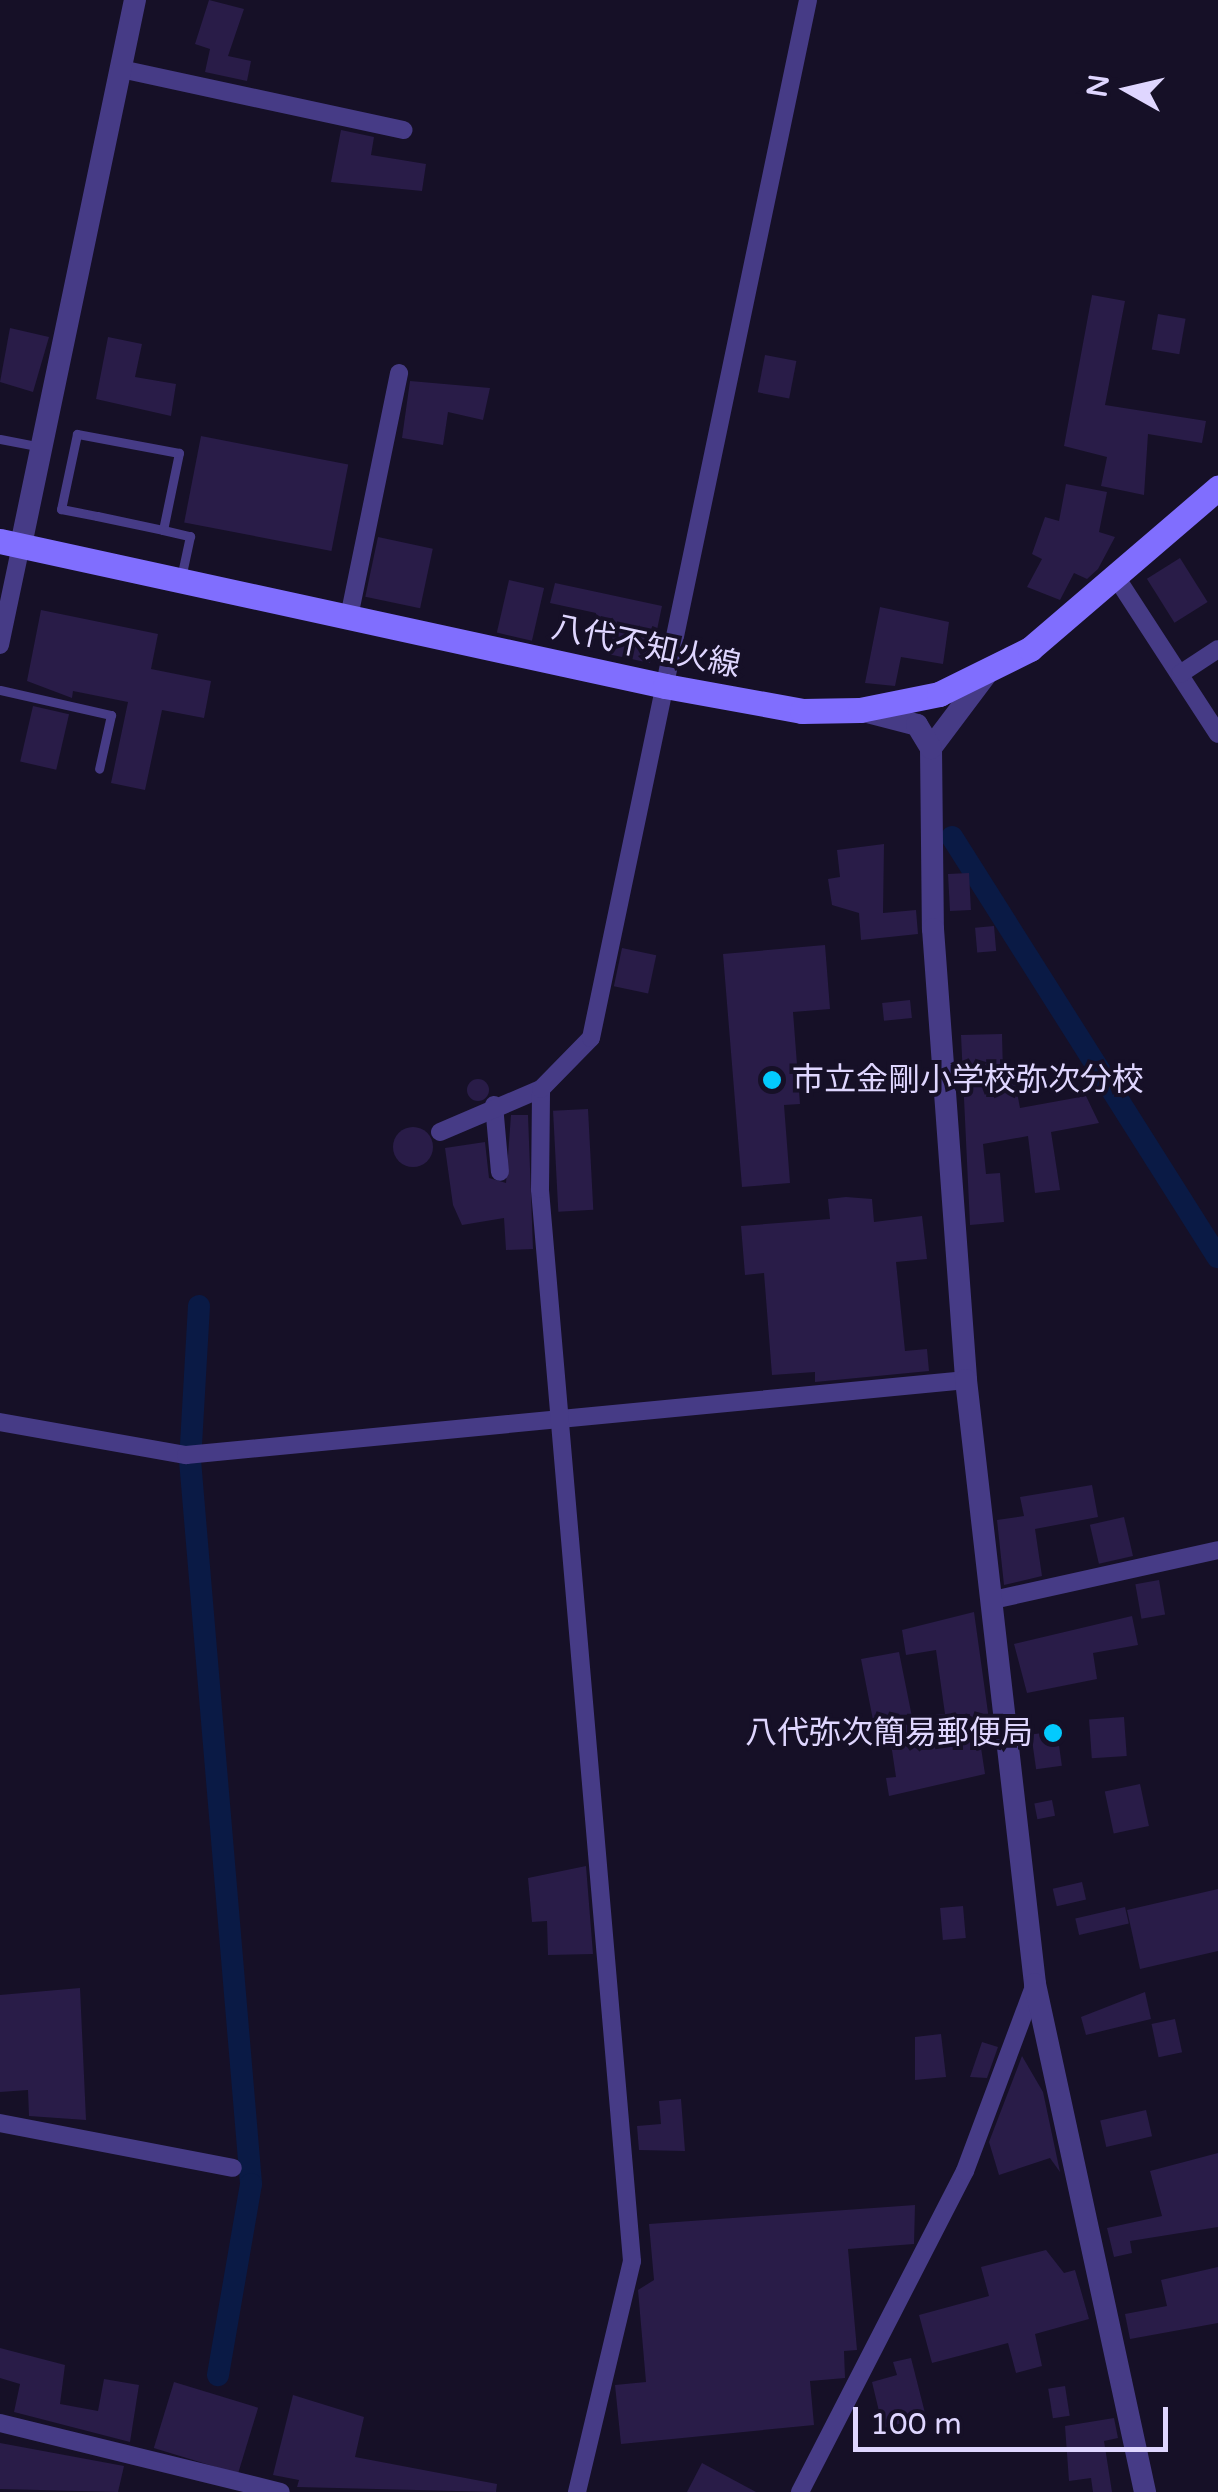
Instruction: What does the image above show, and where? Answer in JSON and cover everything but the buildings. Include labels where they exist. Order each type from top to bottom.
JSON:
[{"type":"main road","name":"八代不知火線","points":[[10,543],[665,686],[802,711],[860,710],[986,675],[1116,577],[1218,488]]},
{"type":"street","points":[[0,645],[10,543],[42,446],[135,0]]},
{"type":"street","points":[[440,1132],[494,1105],[542,1088],[591,1038],[808,0]]},
{"type":"street","points":[[120,69],[403,130]]},
{"type":"street","points":[[349,617],[399,373]]},
{"type":"street","points":[[1116,577],[1218,734]]},
{"type":"street","points":[[1180,674],[1218,649]]},
{"type":"street","points":[[931,748],[986,675]]},
{"type":"street","points":[[860,710],[917,726],[931,748],[933,929],[966,1380],[1034,1984],[1145,2492]]},
{"type":"street","points":[[542,1088],[540,1189],[632,2260],[577,2492]]},
{"type":"street","points":[[494,1105],[500,1172]]},
{"type":"street","points":[[0,1422],[186,1455],[966,1380]]},
{"type":"street","points":[[993,1600],[1218,1550]]},
{"type":"street","points":[[800,2492],[965,2172],[1034,1984]]},
{"type":"street","points":[[0,2122],[233,2168]]},
{"type":"street","points":[[0,2424],[281,2492]]},
{"type":"lane","points":[[163,530],[179,453],[77,434],[61,509],[190,536],[180,580]]},
{"type":"lane","points":[[0,439],[42,446]]},
{"type":"lane","points":[[0,690],[111,715],[100,769]]},
{"type":"waterway","points":[[952,837],[1218,1257]]},
{"type":"waterway","points":[[199,1306],[190,1460],[251,2184],[218,2375]]},
{"type":"place","name":"市立金剛小学校弥次分校","points":[[772,1080]]},
{"type":"place","name":"八代弥次簡易郵便局","points":[[1053,1733]]}]
